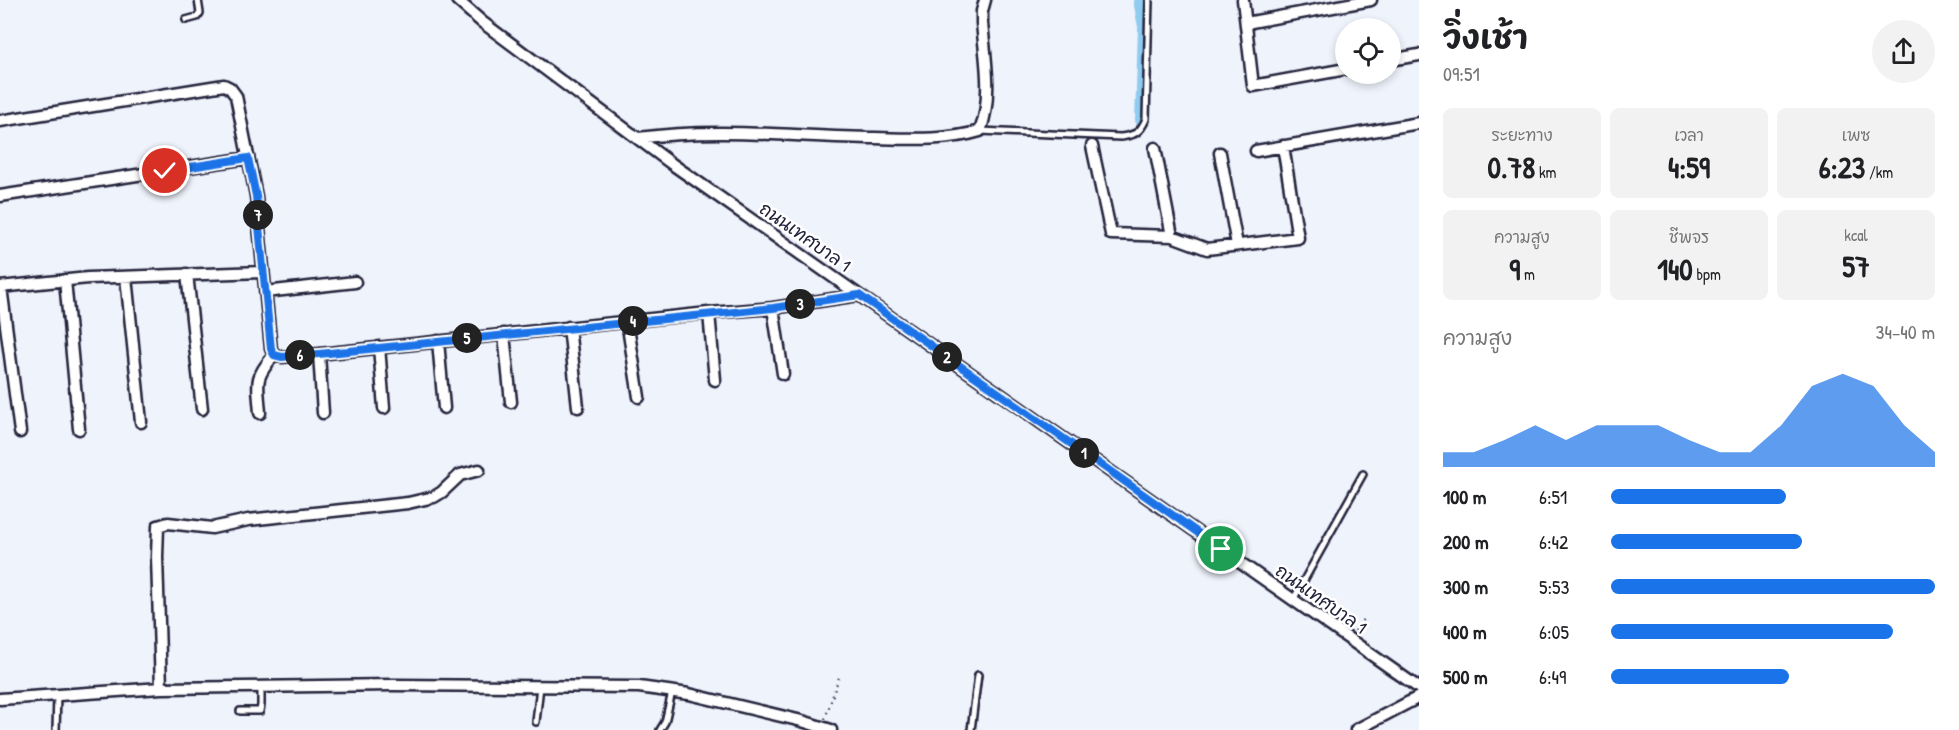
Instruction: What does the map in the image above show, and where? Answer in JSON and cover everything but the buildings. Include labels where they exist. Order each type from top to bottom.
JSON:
[{"type":"street","name":"ถนนเทศบาล 1","points":[[457,0],[482,22],[672,164],[1419,689]]},
{"type":"street","points":[[641,140],[679,132],[900,138],[951,137],[980,131],[986,112],[985,55],[981,22],[984,0]]},
{"type":"street","points":[[1243,0],[1253,86],[1335,71]]},
{"type":"street","points":[[1246,23],[1371,0]]},
{"type":"street","points":[[1401,58],[1419,55]]},
{"type":"street","points":[[0,121],[224,85],[230,87],[236,96],[256,196],[271,349],[274,355],[282,357],[773,308],[859,295]]},
{"type":"street","points":[[1257,151],[1419,123]]},
{"type":"street","points":[[1092,147],[1111,234],[1172,236],[1207,249],[1298,238],[1283,146]]},
{"type":"street","points":[[1155,148],[1172,236]]},
{"type":"street","points":[[1220,153],[1237,245]]},
{"type":"street","points":[[0,196],[248,158]]},
{"type":"street","points":[[20,432],[1,287],[65,280],[263,272]]},
{"type":"street","points":[[187,274],[202,410]]},
{"type":"street","points":[[126,277],[141,422]]},
{"type":"street","points":[[65,280],[79,429]]},
{"type":"street","points":[[265,292],[355,282]]},
{"type":"street","points":[[773,308],[783,374]]},
{"type":"street","points":[[709,313],[715,380]]},
{"type":"street","points":[[627,321],[639,397]]},
{"type":"street","points":[[569,327],[578,407]]},
{"type":"street","points":[[504,334],[511,402]]},
{"type":"street","points":[[438,341],[444,408]]},
{"type":"street","points":[[379,348],[384,408]]},
{"type":"street","points":[[319,354],[323,413]]},
{"type":"street","points":[[260,413],[258,379],[260,372],[274,355]]},
{"type":"street","points":[[161,687],[158,526],[162,524],[212,528],[248,520],[414,502],[434,497],[460,476],[479,470]]},
{"type":"street","points":[[0,699],[161,687],[639,687],[673,691],[801,725],[827,729]]},
{"type":"street","points":[[1356,730],[1419,689]]},
{"type":"lane","points":[[186,20],[197,17],[200,13],[198,0]]},
{"type":"lane","points":[[980,131],[1121,137],[1136,134],[1142,130],[1146,119],[1149,0]]},
{"type":"lane","points":[[1293,600],[1363,474]]},
{"type":"lane","points":[[971,730],[978,675]]},
{"type":"lane","points":[[536,722],[540,686]]},
{"type":"lane","points":[[240,711],[260,711],[261,687]]},
{"type":"lane","points":[[660,730],[673,691]]},
{"type":"lane","points":[[56,730],[57,695]]},
{"type":"path","points":[[1349,639],[1365,616]]},
{"type":"path","points":[[827,729],[839,678]]},
{"type":"waterway","points":[[1139,0],[1144,27],[1141,120]]},
{"type":"route","points":[[165,171],[248,158],[256,196],[271,349],[274,355],[282,357],[319,354],[773,308],[859,295],[1221,549]]}]
